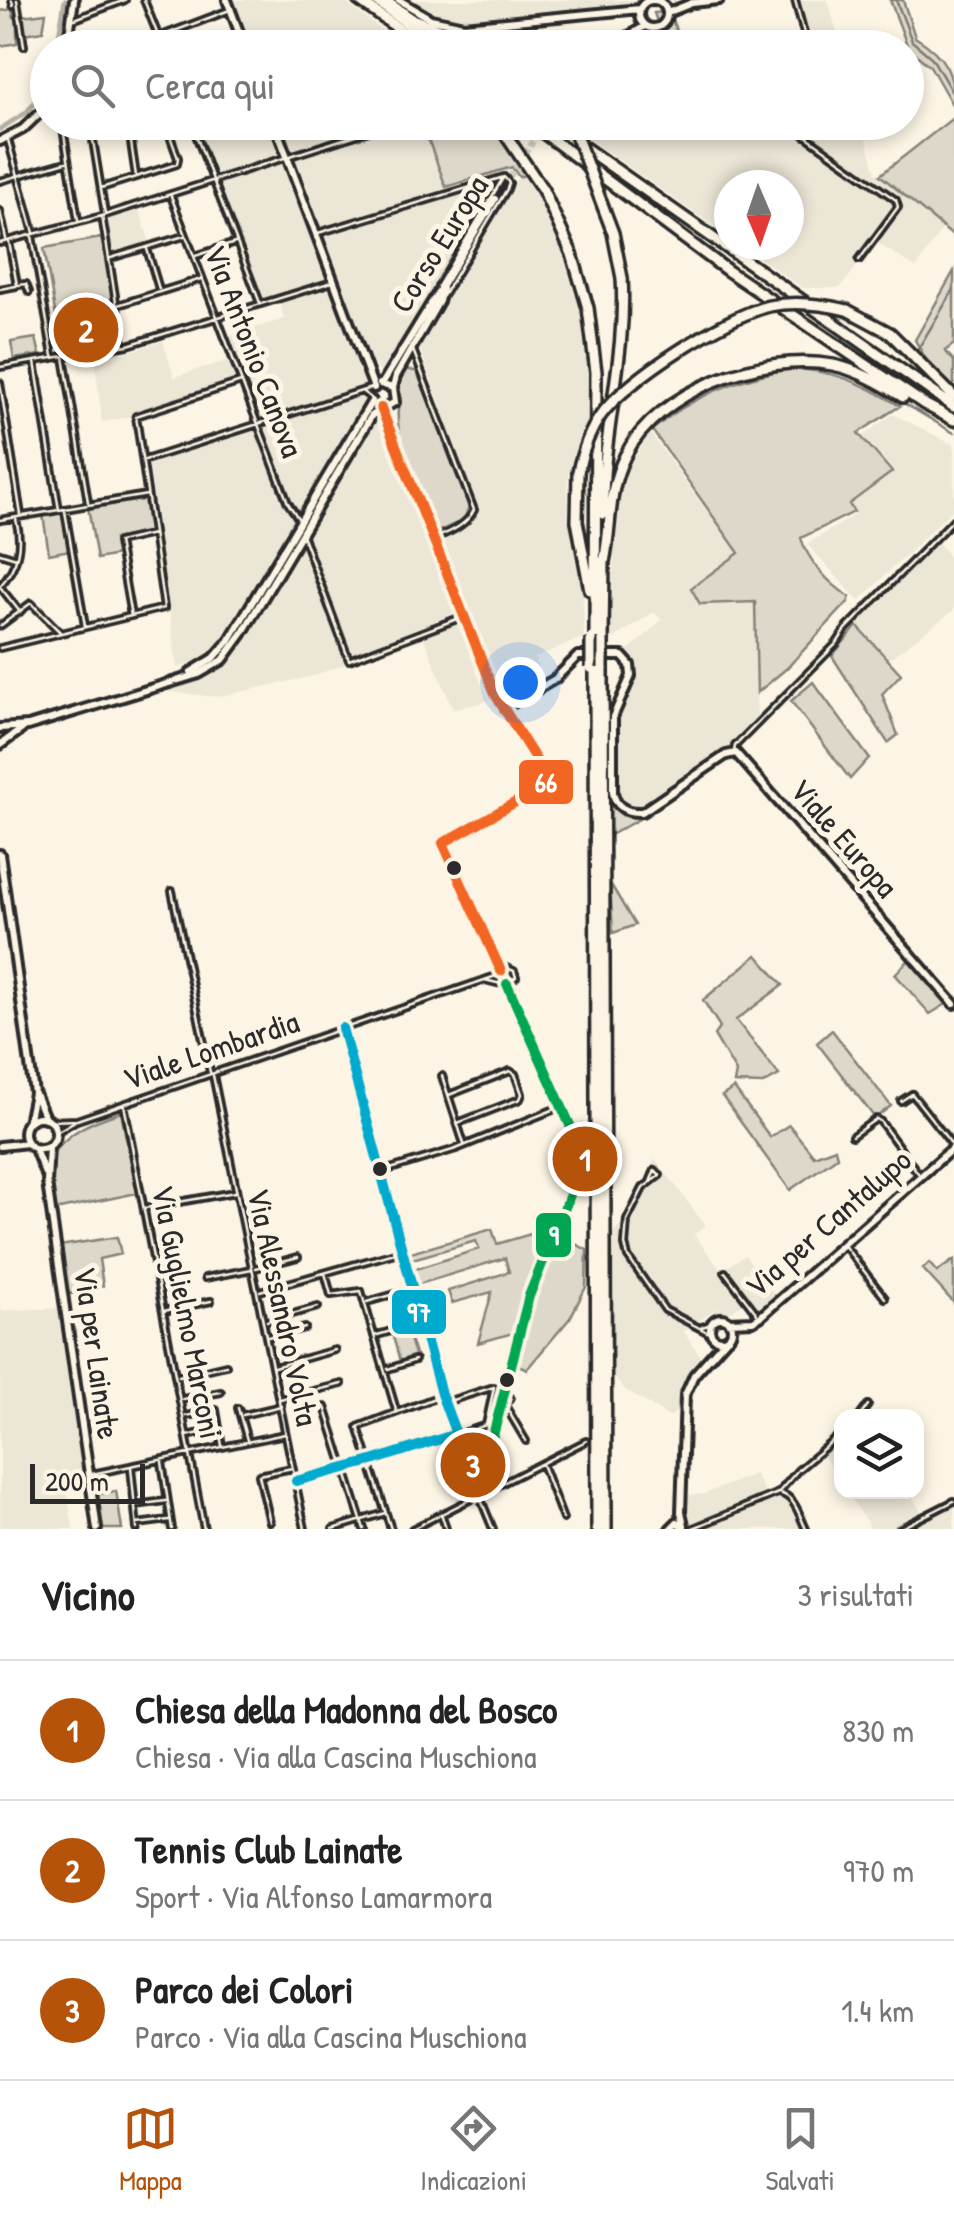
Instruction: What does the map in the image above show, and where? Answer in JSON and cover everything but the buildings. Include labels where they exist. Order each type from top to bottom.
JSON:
[{"type":"highway","points":[[358,0],[401,30]]},
{"type":"highway","points":[[376,0],[417,30]]},
{"type":"highway","points":[[384,0],[412,19],[441,30]]},
{"type":"highway","points":[[509,140],[543,190],[572,254],[588,308],[596,372],[606,1529]]},
{"type":"highway","points":[[553,140],[744,282],[954,423]]},
{"type":"highway","points":[[574,140],[954,407]]},
{"type":"highway","points":[[578,140],[613,233],[622,278],[621,343],[604,467],[604,562]]},
{"type":"highway","points":[[596,638],[576,521],[578,472],[588,438],[616,398],[643,376],[721,326],[754,310],[779,304],[808,304],[846,310],[890,333],[954,396]]},
{"type":"highway","points":[[596,638],[612,489],[624,458],[652,419],[698,388],[776,364],[817,363],[858,373],[954,423]]},
{"type":"highway","points":[[596,668],[596,1529]]},
{"type":"street","points":[[70,30],[74,0]]},
{"type":"street","points":[[72,18],[125,0]]},
{"type":"street","points":[[144,0],[156,30]]},
{"type":"street","points":[[227,0],[238,30]]},
{"type":"street","points":[[398,0],[430,19],[464,26],[629,11],[658,27],[664,23],[656,4]]},
{"type":"street","points":[[656,4],[675,8],[717,0]]},
{"type":"street","points":[[795,0],[803,30]]},
{"type":"street","points":[[14,2],[24,46]]},
{"type":"street","points":[[634,30],[656,4]]},
{"type":"street","points":[[176,30],[231,11]]},
{"type":"street","points":[[30,123],[4,139],[19,176],[33,235],[53,358]]},
{"type":"street","points":[[65,140],[78,222]]},
{"type":"street","points":[[93,140],[123,346]]},
{"type":"street","points":[[131,140],[136,177]]},
{"type":"street","points":[[101,188],[177,164],[170,140]]},
{"type":"street","points":[[198,140],[261,304]]},
{"type":"street","points":[[281,140],[378,386]]},
{"type":"street","points":[[0,243],[88,220],[342,140]]},
{"type":"street","points":[[811,140],[896,200],[898,207],[859,260]]},
{"type":"street","points":[[0,181],[69,162]]},
{"type":"street","points":[[316,234],[504,178]]},
{"type":"street","name":"Corso Europa","points":[[372,400],[437,300],[438,286],[496,197],[509,183],[504,178],[496,197],[404,362],[393,388],[396,398],[384,408]]},
{"type":"street","name":"Via Antonio Canova","points":[[170,194],[290,508],[302,526],[304,545],[349,660],[465,617]]},
{"type":"street","points":[[437,300],[496,197]]},
{"type":"street","points":[[0,211],[16,285]]},
{"type":"street","points":[[88,220],[104,226]]},
{"type":"street","points":[[109,259],[186,236]]},
{"type":"street","points":[[194,256],[238,242]]},
{"type":"street","points":[[147,248],[160,292]]},
{"type":"street","points":[[116,305],[202,278]]},
{"type":"street","points":[[0,367],[123,346],[335,281]]},
{"type":"street","points":[[0,289],[26,284],[29,292]]},
{"type":"street","points":[[412,348],[474,510],[450,532],[434,538]]},
{"type":"street","points":[[64,356],[88,504]]},
{"type":"street","points":[[35,361],[86,628]]},
{"type":"street","points":[[404,362],[419,367]]},
{"type":"street","points":[[0,648],[164,608],[136,416],[241,382]]},
{"type":"street","points":[[0,383],[20,539],[17,558],[0,586],[20,612]]},
{"type":"street","points":[[144,460],[378,386],[393,388]]},
{"type":"street","points":[[361,392],[384,408],[502,710],[544,772],[546,782],[443,842],[576,1144],[576,1180],[532,1284],[478,1494],[493,1529]]},
{"type":"street","points":[[302,526],[372,400]]},
{"type":"street","points":[[0,728],[28,726],[130,694],[196,670],[220,653],[372,415],[384,408]]},
{"type":"street","points":[[0,520],[148,494]]},
{"type":"street","points":[[502,710],[555,679],[578,656],[613,654],[627,660],[631,676],[614,716],[614,792],[617,803],[631,812],[646,810],[734,752],[735,746],[954,519]]},
{"type":"street","points":[[131,618],[118,542],[155,534]]},
{"type":"street","points":[[0,553],[17,558]]},
{"type":"street","points":[[0,626],[31,604],[62,634]]},
{"type":"street","points":[[0,745],[28,726]]},
{"type":"street","name":"Viale Europa","points":[[734,752],[954,1004]]},
{"type":"street","points":[[0,855],[34,1093],[56,1130],[52,1143],[4,1144]]},
{"type":"street","name":"Via Alessandro Volta","points":[[172,892],[305,1529]]},
{"type":"street","points":[[473,982],[504,984],[516,977],[514,971],[502,972]]},
{"type":"street","name":"Viale Lombardia","points":[[52,1143],[58,1131],[77,1120],[502,972]]},
{"type":"street","points":[[342,1028],[441,1394],[456,1434]]},
{"type":"street","points":[[449,1095],[510,1071],[515,1074],[522,1094],[458,1123]]},
{"type":"street","points":[[442,1076],[464,1145]]},
{"type":"street","points":[[31,1145],[27,1124],[34,1093]]},
{"type":"street","points":[[900,1101],[912,1094],[954,1147]]},
{"type":"street","name":"Via Guglielmo Marconi","points":[[124,1104],[204,1529]]},
{"type":"street","points":[[382,1172],[562,1106]]},
{"type":"street","points":[[4,1144],[36,1118],[48,1120]]},
{"type":"street","name":"Viale Lombardia","points":[[48,1120],[77,1120]]},
{"type":"street","points":[[852,1136],[880,1121],[920,1176]]},
{"type":"street","name":"Via per Lainate","points":[[47,1183],[52,1143]]},
{"type":"street","name":"Via per Lainate","points":[[31,1145],[47,1183],[97,1529]]},
{"type":"street","name":"Via per Cantalupo","points":[[711,1324],[721,1318],[733,1325],[760,1318],[954,1147]]},
{"type":"street","points":[[650,1182],[627,1220],[628,1257],[665,1310],[713,1336],[727,1338]]},
{"type":"street","points":[[144,1208],[237,1192]]},
{"type":"street","points":[[843,1244],[885,1298]]},
{"type":"street","points":[[258,1292],[403,1251]]},
{"type":"street","points":[[205,1278],[298,1257]]},
{"type":"street","points":[[724,1272],[760,1318]]},
{"type":"street","points":[[325,1273],[331,1294],[360,1290],[397,1412]]},
{"type":"street","points":[[364,1303],[414,1289]]},
{"type":"street","points":[[164,1311],[210,1301]]},
{"type":"street","points":[[264,1322],[318,1307]]},
{"type":"street","points":[[700,1327],[711,1324],[718,1348]]},
{"type":"street","name":"Via per Cantalupo","points":[[688,1527],[681,1512],[685,1395],[694,1376],[727,1338],[733,1325]]},
{"type":"street","points":[[374,1336],[406,1327]]},
{"type":"street","points":[[268,1338],[305,1328]]},
{"type":"street","points":[[274,1367],[335,1350]]},
{"type":"street","points":[[384,1370],[415,1360]]},
{"type":"street","points":[[177,1376],[226,1365]]},
{"type":"street","points":[[280,1399],[342,1384]]},
{"type":"street","points":[[296,1481],[372,1462],[486,1424],[496,1390],[490,1386],[444,1402]]},
{"type":"street","points":[[181,1400],[221,1392]]},
{"type":"street","points":[[391,1529],[358,1428],[441,1394]]},
{"type":"street","points":[[504,1399],[526,1441]]},
{"type":"street","points":[[244,1415],[281,1406]]},
{"type":"street","points":[[325,1407],[364,1529]]},
{"type":"street","points":[[238,1408],[247,1442]]},
{"type":"street","points":[[184,1416],[216,1410],[222,1448]]},
{"type":"street","points":[[187,1436],[219,1428]]},
{"type":"street","points":[[89,1474],[287,1434]]},
{"type":"street","points":[[671,1527],[688,1527],[778,1493],[834,1440]]},
{"type":"street","points":[[412,1529],[586,1441]]},
{"type":"street","points":[[162,1461],[172,1529]]},
{"type":"street","points":[[541,1462],[564,1518]]},
{"type":"street","points":[[131,1467],[137,1527],[170,1520]]},
{"type":"street","points":[[270,1522],[259,1474],[294,1468]]},
{"type":"street","points":[[778,1493],[788,1495],[806,1529]]},
{"type":"street","points":[[135,1505],[168,1501]]},
{"type":"street","points":[[899,1529],[954,1501]]},
{"type":"street","points":[[333,1529],[386,1512]]},
{"type":"street","points":[[671,1527],[681,1512]]},
{"type":"street","points":[[441,1514],[446,1529]]},
{"type":"shaded area","points":[[234,0],[342,0],[382,30],[245,30]]},
{"type":"shaded area","points":[[407,0],[683,0],[493,21],[447,19]]},
{"type":"shaded area","points":[[793,0],[828,0],[836,30],[801,30]]},
{"type":"shaded area","points":[[890,0],[903,0],[913,30],[901,30]]},
{"type":"shaded area","points":[[12,9],[17,17],[17,43],[0,46],[0,11]]},
{"type":"shaded area","points":[[669,11],[676,30],[660,30],[654,13]]},
{"type":"shaded area","points":[[46,13],[43,30],[24,34],[21,16]]},
{"type":"shaded area","points":[[924,44],[946,66],[954,108],[924,61]]},
{"type":"shaded area","points":[[954,117],[954,237],[880,175]]},
{"type":"shaded area","points":[[200,140],[278,140],[370,380],[367,400],[344,445],[248,604],[219,645],[202,659],[177,668],[149,464],[254,430],[259,420],[226,337],[284,319],[278,297],[262,302]]},
{"type":"shaded area","points":[[285,140],[428,140],[446,187],[512,167],[496,182],[384,377],[363,343]]},
{"type":"shaded area","points":[[428,140],[502,140],[527,174],[519,177],[512,167],[446,187]]},
{"type":"shaded area","points":[[590,140],[867,140],[876,173],[943,228],[916,268],[876,242],[840,288],[803,288],[763,260],[804,260],[804,170],[714,170],[714,226]]},
{"type":"shaded area","points":[[527,174],[564,246],[584,323],[589,366],[588,420],[567,483],[569,519],[583,588],[584,637],[535,658],[541,677],[501,699],[439,543],[479,514],[418,343],[511,186]]},
{"type":"shaded area","points":[[139,209],[150,242],[113,253],[108,218]]},
{"type":"shaded area","points":[[101,238],[126,342],[62,352],[44,248]]},
{"type":"shaded area","points":[[954,271],[954,344],[945,351],[954,361],[954,392],[931,368],[915,340]]},
{"type":"shaded area","points":[[36,338],[40,355],[14,359],[11,342]]},
{"type":"shaded area","points":[[163,341],[174,377],[229,360],[236,380],[133,416],[102,422],[94,353],[125,353]]},
{"type":"shaded area","points":[[406,369],[418,372],[469,506],[464,520],[435,533],[398,427],[401,395],[397,384]]},
{"type":"shaded area","points":[[788,369],[847,379],[900,406],[858,433],[892,472],[849,504],[854,512],[801,538],[820,571],[850,597],[848,602],[787,668],[757,693],[755,602],[700,604],[691,588],[739,553],[652,430],[716,390]]},
{"type":"shaded area","points":[[893,414],[954,445],[954,508],[859,601],[807,544],[856,514],[850,505],[894,471],[863,436]]},
{"type":"shaded area","points":[[382,415],[493,700],[453,709],[423,636],[310,677],[216,697],[163,691],[221,667],[252,630],[371,424]]},
{"type":"shaded area","points":[[650,433],[738,554],[689,588],[699,605],[754,603],[757,718],[726,752],[639,806],[616,794],[618,709],[635,677],[635,667],[624,654],[662,620],[654,612],[610,641],[617,486]]},
{"type":"shaded area","points":[[144,498],[152,531],[114,539],[117,555],[97,559],[88,507]]},
{"type":"shaded area","points":[[61,512],[70,550],[49,554],[43,515]]},
{"type":"shaded area","points":[[938,542],[954,563],[954,610],[889,659],[857,626]]},
{"type":"shaded area","points":[[857,626],[901,674],[882,694],[898,735],[888,743],[832,656]]},
{"type":"shaded area","points":[[813,682],[869,758],[850,779],[791,701]]},
{"type":"shaded area","points":[[609,799],[622,815],[641,818],[610,835]]},
{"type":"shaded area","points":[[610,883],[635,925],[613,933]]},
{"type":"shaded area","points":[[757,955],[783,985],[736,1020],[779,1075],[763,1084],[734,1083],[736,1072],[714,1035],[720,1027],[703,1000]]},
{"type":"shaded area","points":[[913,956],[948,1003],[930,1014],[895,974]]},
{"type":"shaded area","points":[[832,1030],[891,1106],[875,1118],[817,1043]]},
{"type":"shaded area","points":[[734,1088],[770,1137],[789,1125],[814,1156],[835,1148],[837,1157],[790,1190],[722,1096]]},
{"type":"shaded area","points":[[121,1112],[137,1193],[55,1210],[50,1157],[81,1128]]},
{"type":"shaded area","points":[[655,1159],[706,1226],[694,1234],[721,1271],[745,1255],[777,1297],[755,1314],[745,1302],[727,1314],[715,1309],[684,1332],[703,1360],[682,1385],[679,1410],[669,1417],[625,1390],[611,1368],[611,1235],[623,1222]]},
{"type":"shaded area","points":[[551,1228],[526,1287],[513,1333],[478,1343],[492,1292],[452,1303],[448,1291],[509,1272],[505,1258],[416,1285],[412,1270],[479,1249],[476,1241],[409,1260],[407,1254],[492,1229],[497,1244]]},
{"type":"shaded area","points":[[117,1237],[121,1254],[99,1259],[103,1286],[66,1295],[59,1246]]},
{"type":"shaded area","points":[[574,1243],[587,1250],[586,1287],[570,1318],[527,1369],[514,1363],[531,1298],[545,1265]]},
{"type":"shaded area","points":[[954,1260],[954,1303],[923,1269],[929,1263],[937,1272]]},
{"type":"shaded area","points":[[60,1308],[87,1477],[66,1482],[73,1529],[0,1529],[0,1311]]},
{"type":"shaded area","points":[[407,1329],[415,1355],[400,1361],[392,1333]]},
{"type":"shaded area","points":[[492,1429],[476,1488],[471,1492],[455,1442]]},
{"type":"shaded area","points":[[834,1437],[834,1473],[820,1450]]},
{"type":"shaded area","points":[[755,1474],[765,1493],[784,1497],[790,1503],[802,1529],[685,1529],[685,1495],[704,1494]]},
{"type":"shaded area","points":[[116,1491],[122,1529],[103,1529],[98,1494]]},
{"type":"shaded area","points":[[852,1499],[913,1499],[923,1514],[954,1499],[954,1529],[871,1529]]},
{"type":"waterway","points":[[60,30],[65,0]]},
{"type":"waterway","points":[[896,0],[908,30]]},
{"type":"waterway","points":[[924,51],[954,96]]},
{"type":"waterway","points":[[0,129],[30,108]]},
{"type":"waterway","points":[[918,349],[954,289]]},
{"type":"waterway","points":[[890,395],[954,433]]},
{"type":"tunnel","points":[[495,199],[534,140]]},
{"type":"transit line","name":"66","points":[[381,408],[496,696],[546,776],[539,789],[443,843],[501,971]]},
{"type":"transit line","name":"9","points":[[478,1494],[529,1296],[576,1180],[578,1155],[570,1125],[507,984]]},
{"type":"transit line","name":"97","points":[[296,1481],[456,1434],[441,1394],[342,1028]]},
{"type":"place","name":"Tennis Club Lainate","points":[[86,330]]},
{"type":"place","name":"Chiesa della Madonna del Bosco","points":[[585,1159]]},
{"type":"place","name":"Parco dei Colori","points":[[473,1465]]}]
